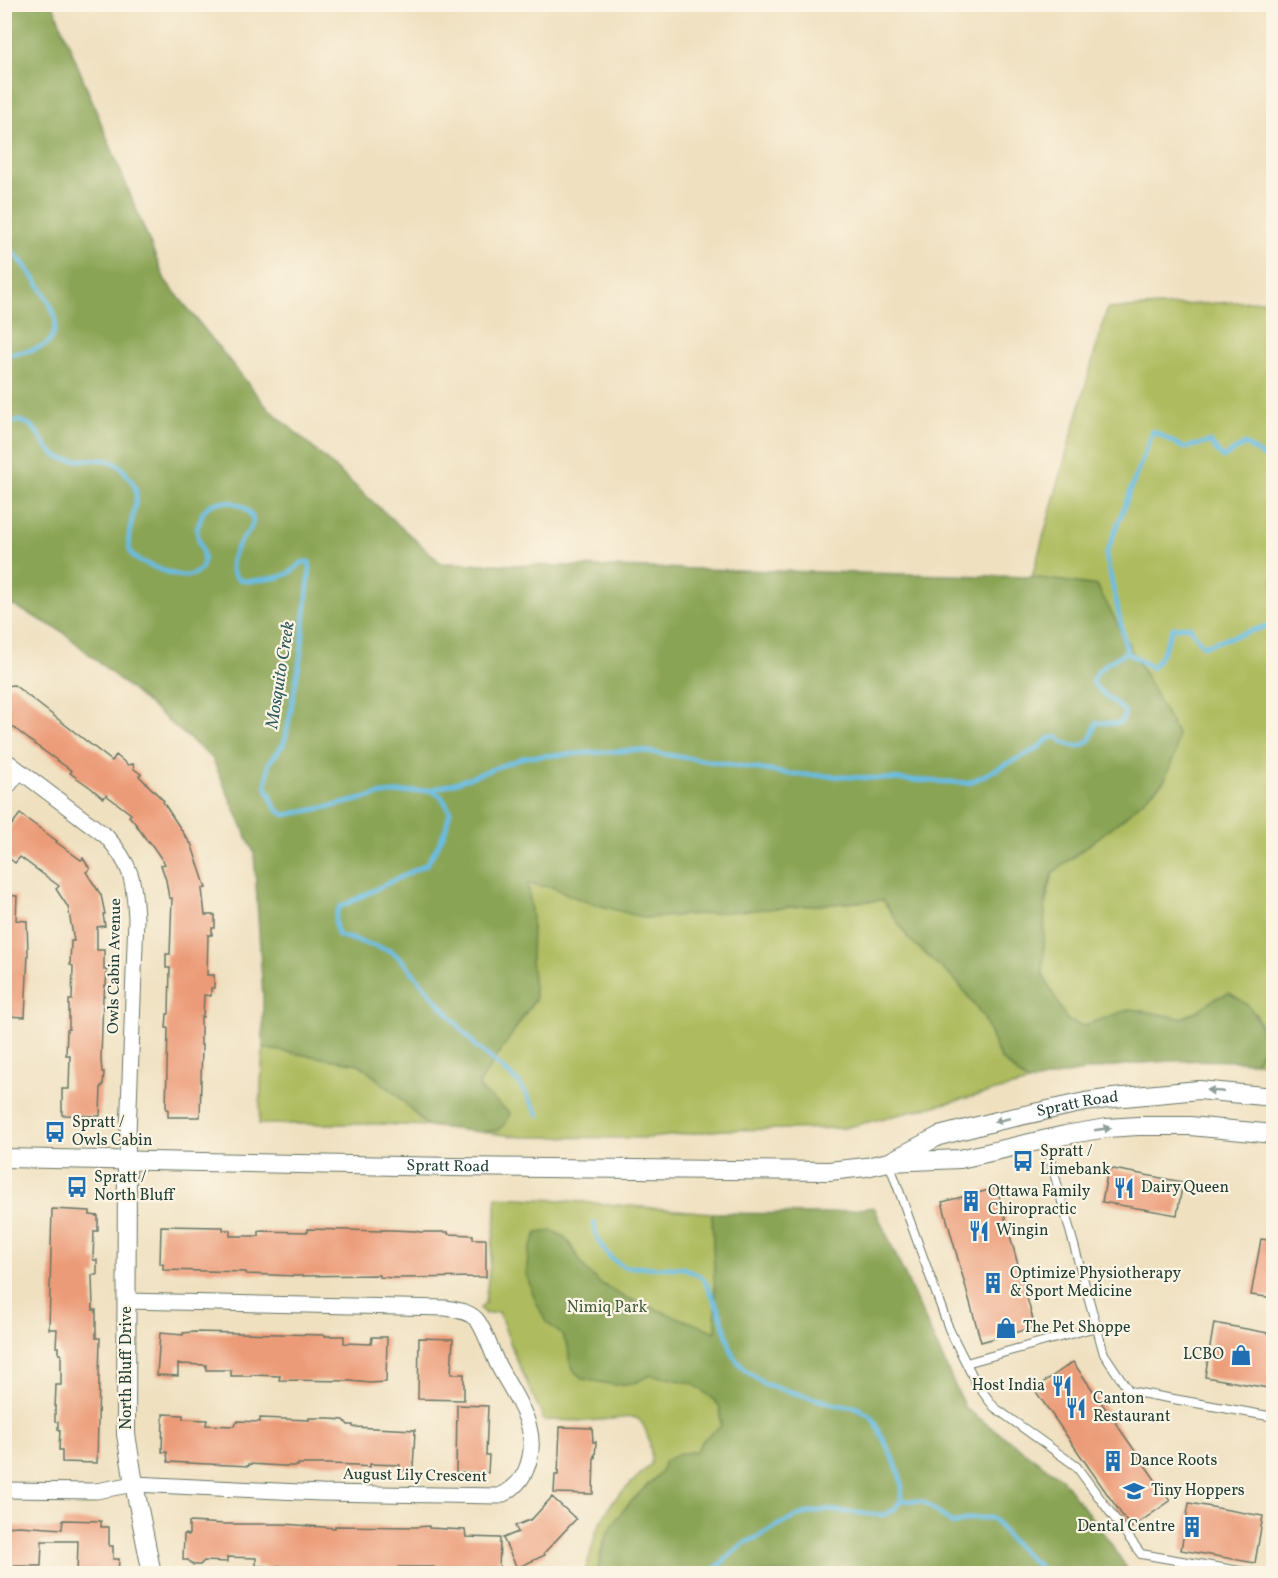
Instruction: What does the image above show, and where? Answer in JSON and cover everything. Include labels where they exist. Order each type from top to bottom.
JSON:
[{"type":"street","name":"Owls Cabin Avenue","points":[[4,759],[106,837],[114,846],[132,877],[136,918],[128,1160]]},
{"type":"street","points":[[4,791],[20,771]]},
{"type":"street","name":"Spratt Road","points":[[889,1162],[939,1136],[1085,1102],[1199,1090],[1274,1097]]},
{"type":"street","name":"Spratt Road","points":[[4,1158],[805,1172],[848,1170],[889,1162],[960,1159],[1107,1128],[1200,1126],[1274,1134]]},
{"type":"street","name":"North Bluff Drive","points":[[128,1160],[126,1434],[152,1574]]},
{"type":"street","name":"August Lily Crescent","points":[[4,1490],[96,1491],[134,1484],[321,1493],[499,1496],[516,1486],[529,1461],[532,1443],[527,1417],[497,1364],[478,1320],[470,1314],[446,1308],[126,1301]]},
{"type":"lane","points":[[1045,1140],[1104,1354],[1130,1390],[1274,1417]]},
{"type":"lane","points":[[889,1162],[949,1329],[976,1383],[994,1407],[1076,1466],[1141,1554],[1257,1574]]},
{"type":"lane","points":[[966,1363],[1096,1328]]},
{"type":"green space","points":[[4,5],[53,5],[165,280],[265,405],[441,563],[1032,577],[1097,586],[1177,734],[1176,752],[1164,781],[1126,816],[1052,873],[1045,901],[1043,975],[1067,1020],[1082,1026],[1131,1009],[1181,1018],[1229,993],[1250,1008],[1258,1023],[1263,1044],[1255,1062],[1210,1060],[1140,1063],[1066,1074],[1028,1083],[1000,1058],[983,1016],[958,983],[909,939],[883,900],[645,918],[581,900],[552,887],[528,884],[532,919],[531,960],[535,999],[479,1084],[480,1089],[510,1113],[506,1123],[498,1130],[480,1132],[427,1126],[398,1096],[359,1064],[263,1048],[263,997],[254,853],[212,758],[63,632],[5,601]]},
{"type":"green space","points":[[1273,300],[1273,1064],[1255,1062],[1262,1053],[1267,1039],[1256,1014],[1216,998],[1194,1013],[1181,1018],[1131,1009],[1082,1026],[1067,1020],[1043,975],[1045,905],[1053,873],[1126,816],[1164,781],[1098,586],[1032,577],[1107,309]]},
{"type":"green space","points":[[528,884],[552,887],[581,900],[645,918],[883,900],[909,939],[956,981],[983,1016],[1000,1058],[1028,1083],[844,1128],[723,1130],[650,1138],[522,1137],[480,1132],[498,1130],[487,1094],[480,1089],[479,1084],[535,999],[531,960],[532,919]]},
{"type":"green space","points":[[263,1048],[359,1064],[398,1096],[427,1126],[259,1124]]},
{"type":"green space","name":"Nimiq Park","points":[[496,1197],[712,1213],[725,1537],[723,1573],[585,1573],[597,1529],[613,1501],[651,1464],[649,1440],[641,1422],[633,1417],[588,1421],[544,1420],[515,1356],[499,1312],[485,1314],[480,1308],[485,1303],[496,1216]]},
{"type":"green space","points":[[874,1207],[965,1408],[1062,1479],[1107,1538],[1130,1573],[597,1573],[605,1539],[615,1521],[660,1473],[664,1462],[679,1454],[696,1451],[704,1439],[721,1426],[720,1407],[692,1383],[651,1375],[634,1383],[614,1385],[583,1379],[574,1371],[569,1359],[568,1346],[561,1334],[546,1322],[526,1274],[529,1251],[537,1233],[553,1231],[566,1238],[586,1270],[600,1283],[622,1296],[716,1332],[712,1213],[822,1214]]},
{"type":"building","points":[[14,685],[112,761],[116,755],[128,765],[133,764],[134,769],[141,774],[139,776],[164,801],[191,843],[206,888],[202,889],[205,915],[215,915],[215,928],[212,928],[212,935],[208,935],[207,975],[214,975],[214,988],[211,988],[211,996],[204,995],[203,1017],[201,1017],[200,1117],[168,1117],[168,1109],[166,1109],[168,1028],[166,1028],[167,1014],[169,1014],[170,968],[166,968],[166,954],[170,954],[172,898],[169,898],[161,865],[165,864],[129,816],[131,814],[106,795],[103,798],[70,773],[72,771],[4,720],[4,686]]},
{"type":"building","points":[[20,814],[81,860],[83,858],[90,869],[86,872],[101,895],[105,926],[97,927],[97,950],[104,950],[104,970],[107,970],[103,996],[101,1060],[102,1072],[104,1072],[100,1116],[62,1115],[62,1089],[69,1089],[70,1055],[66,1055],[69,1000],[72,1000],[71,941],[74,941],[68,907],[56,889],[59,886],[20,857],[15,863],[4,854],[4,835]]},
{"type":"building","points":[[4,895],[17,896],[16,920],[27,921],[25,1017],[4,1016]]},
{"type":"building","points":[[1108,1168],[1183,1182],[1177,1215],[1102,1202]]},
{"type":"building","points":[[997,1188],[1035,1327],[981,1342],[942,1202]]},
{"type":"building","points":[[52,1209],[90,1211],[90,1215],[98,1216],[98,1231],[94,1231],[93,1260],[97,1260],[97,1275],[92,1275],[96,1338],[100,1338],[97,1463],[62,1462],[62,1450],[59,1450],[60,1430],[58,1430],[58,1422],[55,1422],[55,1409],[56,1385],[61,1385],[61,1354],[59,1354],[59,1347],[56,1347],[57,1329],[49,1329]]},
{"type":"building","points":[[161,1226],[223,1227],[223,1230],[230,1230],[230,1236],[259,1236],[259,1231],[308,1232],[308,1229],[448,1232],[448,1234],[473,1235],[473,1239],[486,1239],[486,1277],[296,1276],[163,1270],[163,1264],[160,1264]]},
{"type":"building","points":[[1261,1239],[1274,1241],[1274,1298],[1251,1295]]},
{"type":"building","name":"LCBO","points":[[1214,1323],[1274,1334],[1274,1389],[1205,1377]]},
{"type":"building","points":[[160,1333],[183,1335],[183,1333],[344,1336],[344,1343],[371,1344],[372,1337],[387,1337],[386,1382],[279,1380],[280,1376],[231,1376],[231,1370],[206,1370],[206,1365],[178,1364],[178,1376],[157,1375]]},
{"type":"building","points":[[419,1338],[453,1339],[451,1374],[464,1374],[464,1400],[418,1399]]},
{"type":"building","points":[[1073,1362],[1170,1501],[1131,1528],[1034,1389]]},
{"type":"building","points":[[457,1405],[488,1406],[486,1455],[489,1455],[488,1473],[456,1472]]},
{"type":"building","points":[[163,1414],[183,1415],[183,1419],[207,1420],[206,1425],[234,1426],[238,1421],[260,1422],[260,1418],[309,1420],[309,1418],[330,1418],[344,1420],[353,1427],[415,1430],[413,1470],[400,1470],[400,1465],[370,1464],[370,1467],[328,1464],[283,1466],[249,1464],[249,1466],[168,1462],[167,1452],[162,1452]]},
{"type":"building","points":[[560,1427],[592,1428],[593,1442],[596,1442],[593,1494],[554,1493],[555,1475],[558,1475]]},
{"type":"building","points":[[552,1497],[576,1519],[544,1553],[545,1555],[517,1568],[503,1538],[518,1532],[515,1526],[532,1519]]},
{"type":"building","points":[[1189,1503],[1263,1516],[1255,1563],[1181,1550]]},
{"type":"building","points":[[63,1520],[101,1521],[101,1527],[109,1527],[109,1546],[113,1546],[113,1559],[119,1559],[118,1573],[77,1573],[78,1541],[42,1541],[41,1566],[4,1566],[4,1527],[62,1529]]},
{"type":"building","points":[[189,1522],[284,1524],[335,1528],[335,1526],[429,1526],[429,1528],[465,1530],[466,1537],[500,1538],[499,1574],[433,1574],[434,1567],[398,1567],[398,1574],[330,1574],[330,1572],[308,1572],[304,1567],[264,1568],[264,1566],[256,1566],[256,1558],[227,1557],[227,1562],[204,1561],[200,1565],[193,1565],[188,1560],[183,1560],[184,1534],[189,1535]]},
{"type":"waterway","name":"Mosquito Creek","points":[[4,245],[19,259],[40,287],[56,322],[52,337],[45,345],[28,351],[4,354]]},
{"type":"waterway","name":"Mosquito Creek","points":[[4,424],[25,422],[57,456],[74,460],[110,461],[118,465],[135,487],[136,496],[129,546],[132,554],[142,562],[181,576],[198,572],[204,560],[197,529],[203,513],[210,505],[225,502],[243,507],[253,519],[251,528],[233,557],[231,566],[237,578],[249,581],[277,577],[290,573],[303,562],[309,562],[301,654],[286,737],[283,745],[269,763],[266,786],[276,809],[285,815],[383,794],[430,790],[441,796],[450,811],[446,828],[427,864],[340,907],[335,924],[338,935],[391,951],[402,960],[476,1046],[519,1083],[539,1115]]},
{"type":"waterway","points":[[1127,652],[1106,555],[1153,431],[1184,448],[1210,442],[1223,458],[1245,444],[1264,457],[1274,454]]},
{"type":"waterway","points":[[431,790],[525,757],[637,750],[790,774],[969,783],[1037,749],[1050,738],[1058,737],[1068,744],[1077,746],[1091,739],[1097,723],[1115,724],[1121,721],[1125,712],[1092,681],[1102,667],[1127,652],[1152,668],[1162,654],[1173,628],[1189,626],[1203,646],[1274,625]]},
{"type":"waterway","name":"Mosquito Creek","points":[[594,1223],[597,1238],[603,1248],[611,1258],[624,1267],[683,1268],[702,1277],[720,1313],[733,1356],[745,1370],[764,1384],[837,1405],[856,1407],[872,1417],[895,1462],[902,1483],[901,1500],[894,1510],[883,1515],[825,1510],[803,1514],[743,1544],[709,1574]]},
{"type":"waterway","points":[[901,1500],[924,1502],[953,1524],[972,1518],[993,1518],[1011,1541],[1045,1574]]},
{"type":"place","name":"Spratt / Owls Cabin","points":[[55,1132]]},
{"type":"place","name":"Spratt / Limebank","points":[[1023,1161]]},
{"type":"place","name":"Spratt / North Bluff","points":[[77,1187]]},
{"type":"place","name":"Dairy Queen","points":[[1124,1188]]},
{"type":"place","name":"Ottawa Family Chiropractic","points":[[971,1201]]},
{"type":"place","name":"Wingin","points":[[979,1231]]},
{"type":"place","name":"Optimize Physiotherapy & Sport Medicine","points":[[993,1283]]},
{"type":"place","name":"The Pet Shoppe","points":[[1006,1328]]},
{"type":"place","name":"LCBO","points":[[1241,1355]]},
{"type":"place","name":"Host India","points":[[1062,1386]]},
{"type":"place","name":"Canton Restaurant","points":[[1076,1408]]},
{"type":"place","name":"Dance Roots","points":[[1113,1461]]},
{"type":"place","name":"Tiny Hoppers","points":[[1134,1491]]},
{"type":"place","name":"Dental Centre","points":[[1192,1527]]}]
